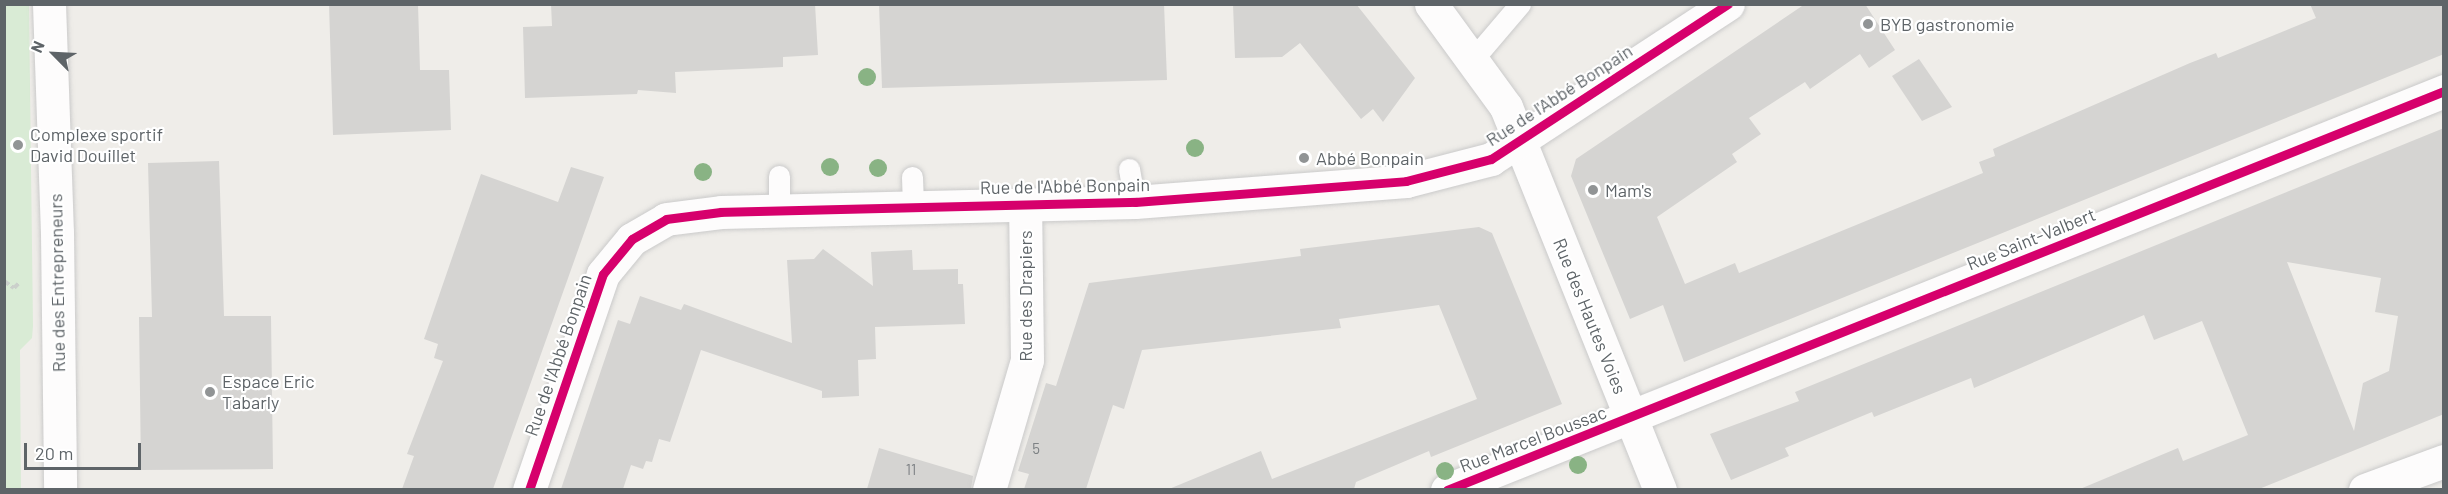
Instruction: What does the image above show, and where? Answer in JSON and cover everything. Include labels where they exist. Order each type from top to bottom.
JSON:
[{"type":"street","name":"Rue des Entrepreneurs","points":[[49,4],[57,233],[60,489]]},
{"type":"street","name":"Rue des Hautes Voies","points":[[1431,4],[1495,87],[1521,142],[1660,489]]},
{"type":"street","name":"Rue de l'Abbé Bonpain","points":[[529,489],[595,296],[615,256],[649,226],[666,219],[779,210],[912,191],[1025,205],[1135,202],[1406,181],[1491,159],[1521,142],[1728,4]]},
{"type":"street","name":"Rue Saint-Valbert","points":[[1630,418],[2444,91]]},
{"type":"street","name":"Rue des Drapiers","points":[[989,489],[1027,360],[1025,205]]},
{"type":"street","name":"Rue Marcel Boussac","points":[[1447,489],[1630,418]]},
{"type":"street","points":[[2364,489],[2444,461]]},
{"type":"lane","points":[[1474,58],[1520,4]]},
{"type":"lane","points":[[1129,169],[1135,202]]},
{"type":"lane","points":[[779,176],[779,210]]},
{"type":"green space","name":"Complexe sportif David Douillet","points":[[4,5],[29,5],[33,326],[32,338],[20,350],[21,490],[4,489]]},
{"type":"building","points":[[329,4],[418,4],[420,70],[449,70],[451,130],[333,135]]},
{"type":"building","points":[[551,4],[815,4],[818,55],[783,57],[783,67],[675,72],[676,93],[638,90],[637,94],[525,98],[523,27],[552,26]]},
{"type":"building","points":[[879,4],[1164,4],[1167,80],[882,88]]},
{"type":"building","points":[[1233,4],[1356,4],[1415,78],[1383,122],[1373,109],[1361,119],[1300,43],[1282,57],[1235,58]]},
{"type":"building","points":[[1805,4],[1865,4],[1895,50],[1869,68],[1860,54],[1810,89],[1805,82],[1749,118],[1761,134],[1732,154],[1737,162],[1657,217],[1685,284],[1735,263],[1739,273],[1983,173],[1979,162],[1995,156],[1993,149],[2190,63],[2216,53],[2218,58],[2316,18],[2310,4],[2444,4],[2444,54],[1684,362],[1663,305],[1630,319],[1571,176],[1576,159]]},
{"type":"building","points":[[1919,59],[1952,107],[1922,121],[1892,76]]},
{"type":"building","points":[[2444,128],[2444,414],[2259,489],[2080,489],[2178,448],[2183,461],[2248,435],[2202,321],[2154,340],[2144,315],[1974,388],[1971,378],[1874,417],[1872,412],[1785,448],[1789,456],[1731,480],[1710,434],[1799,401],[1795,392]],"holes":[[[2287,262],[2381,278],[2375,312],[2398,316],[2389,371],[2363,383],[2354,431]]]},
{"type":"building","name":"Espace Eric Tabarly","points":[[219,161],[224,316],[271,316],[273,469],[141,470],[139,317],[152,317],[148,163]]},
{"type":"building","points":[[571,167],[604,177],[493,489],[402,489],[414,456],[407,454],[443,361],[434,358],[438,344],[424,339],[481,174],[558,202]]},
{"type":"building","points":[[1479,227],[1492,233],[1562,404],[1431,457],[1429,451],[1356,482],[1354,489],[1169,489],[1261,451],[1272,479],[1477,399],[1439,305],[1339,319],[1341,328],[1142,350],[1124,409],[1113,405],[1086,489],[1024,489],[1029,474],[1018,471],[1046,383],[1056,386],[1089,283],[1301,256],[1300,249]]},
{"type":"building","points":[[823,249],[873,286],[871,252],[912,250],[913,270],[958,269],[958,284],[963,284],[965,324],[875,327],[876,359],[858,360],[859,396],[822,398],[822,391],[701,350],[670,442],[659,439],[652,462],[646,461],[643,469],[631,465],[623,489],[561,489],[618,320],[630,324],[640,296],[681,310],[684,304],[792,343],[787,260],[814,259]]},
{"type":"building","points":[[879,448],[973,476],[971,489],[867,489]]},
{"type":"cycle path","points":[[529,490],[603,274],[632,239],[666,219],[721,212],[1135,202],[1406,181],[1491,159],[1728,4]]},
{"type":"cycle path","points":[[1447,490],[2444,91]]},
{"type":"place","name":"BYB gastronomie","points":[[1868,24]]},
{"type":"place","name":"Complexe sportif David Douillet","points":[[18,145]]},
{"type":"place","name":"Abbé Bonpain","points":[[1304,158]]},
{"type":"place","name":"Mam's","points":[[1593,190]]},
{"type":"place","name":"Espace Eric Tabarly","points":[[210,392]]}]
